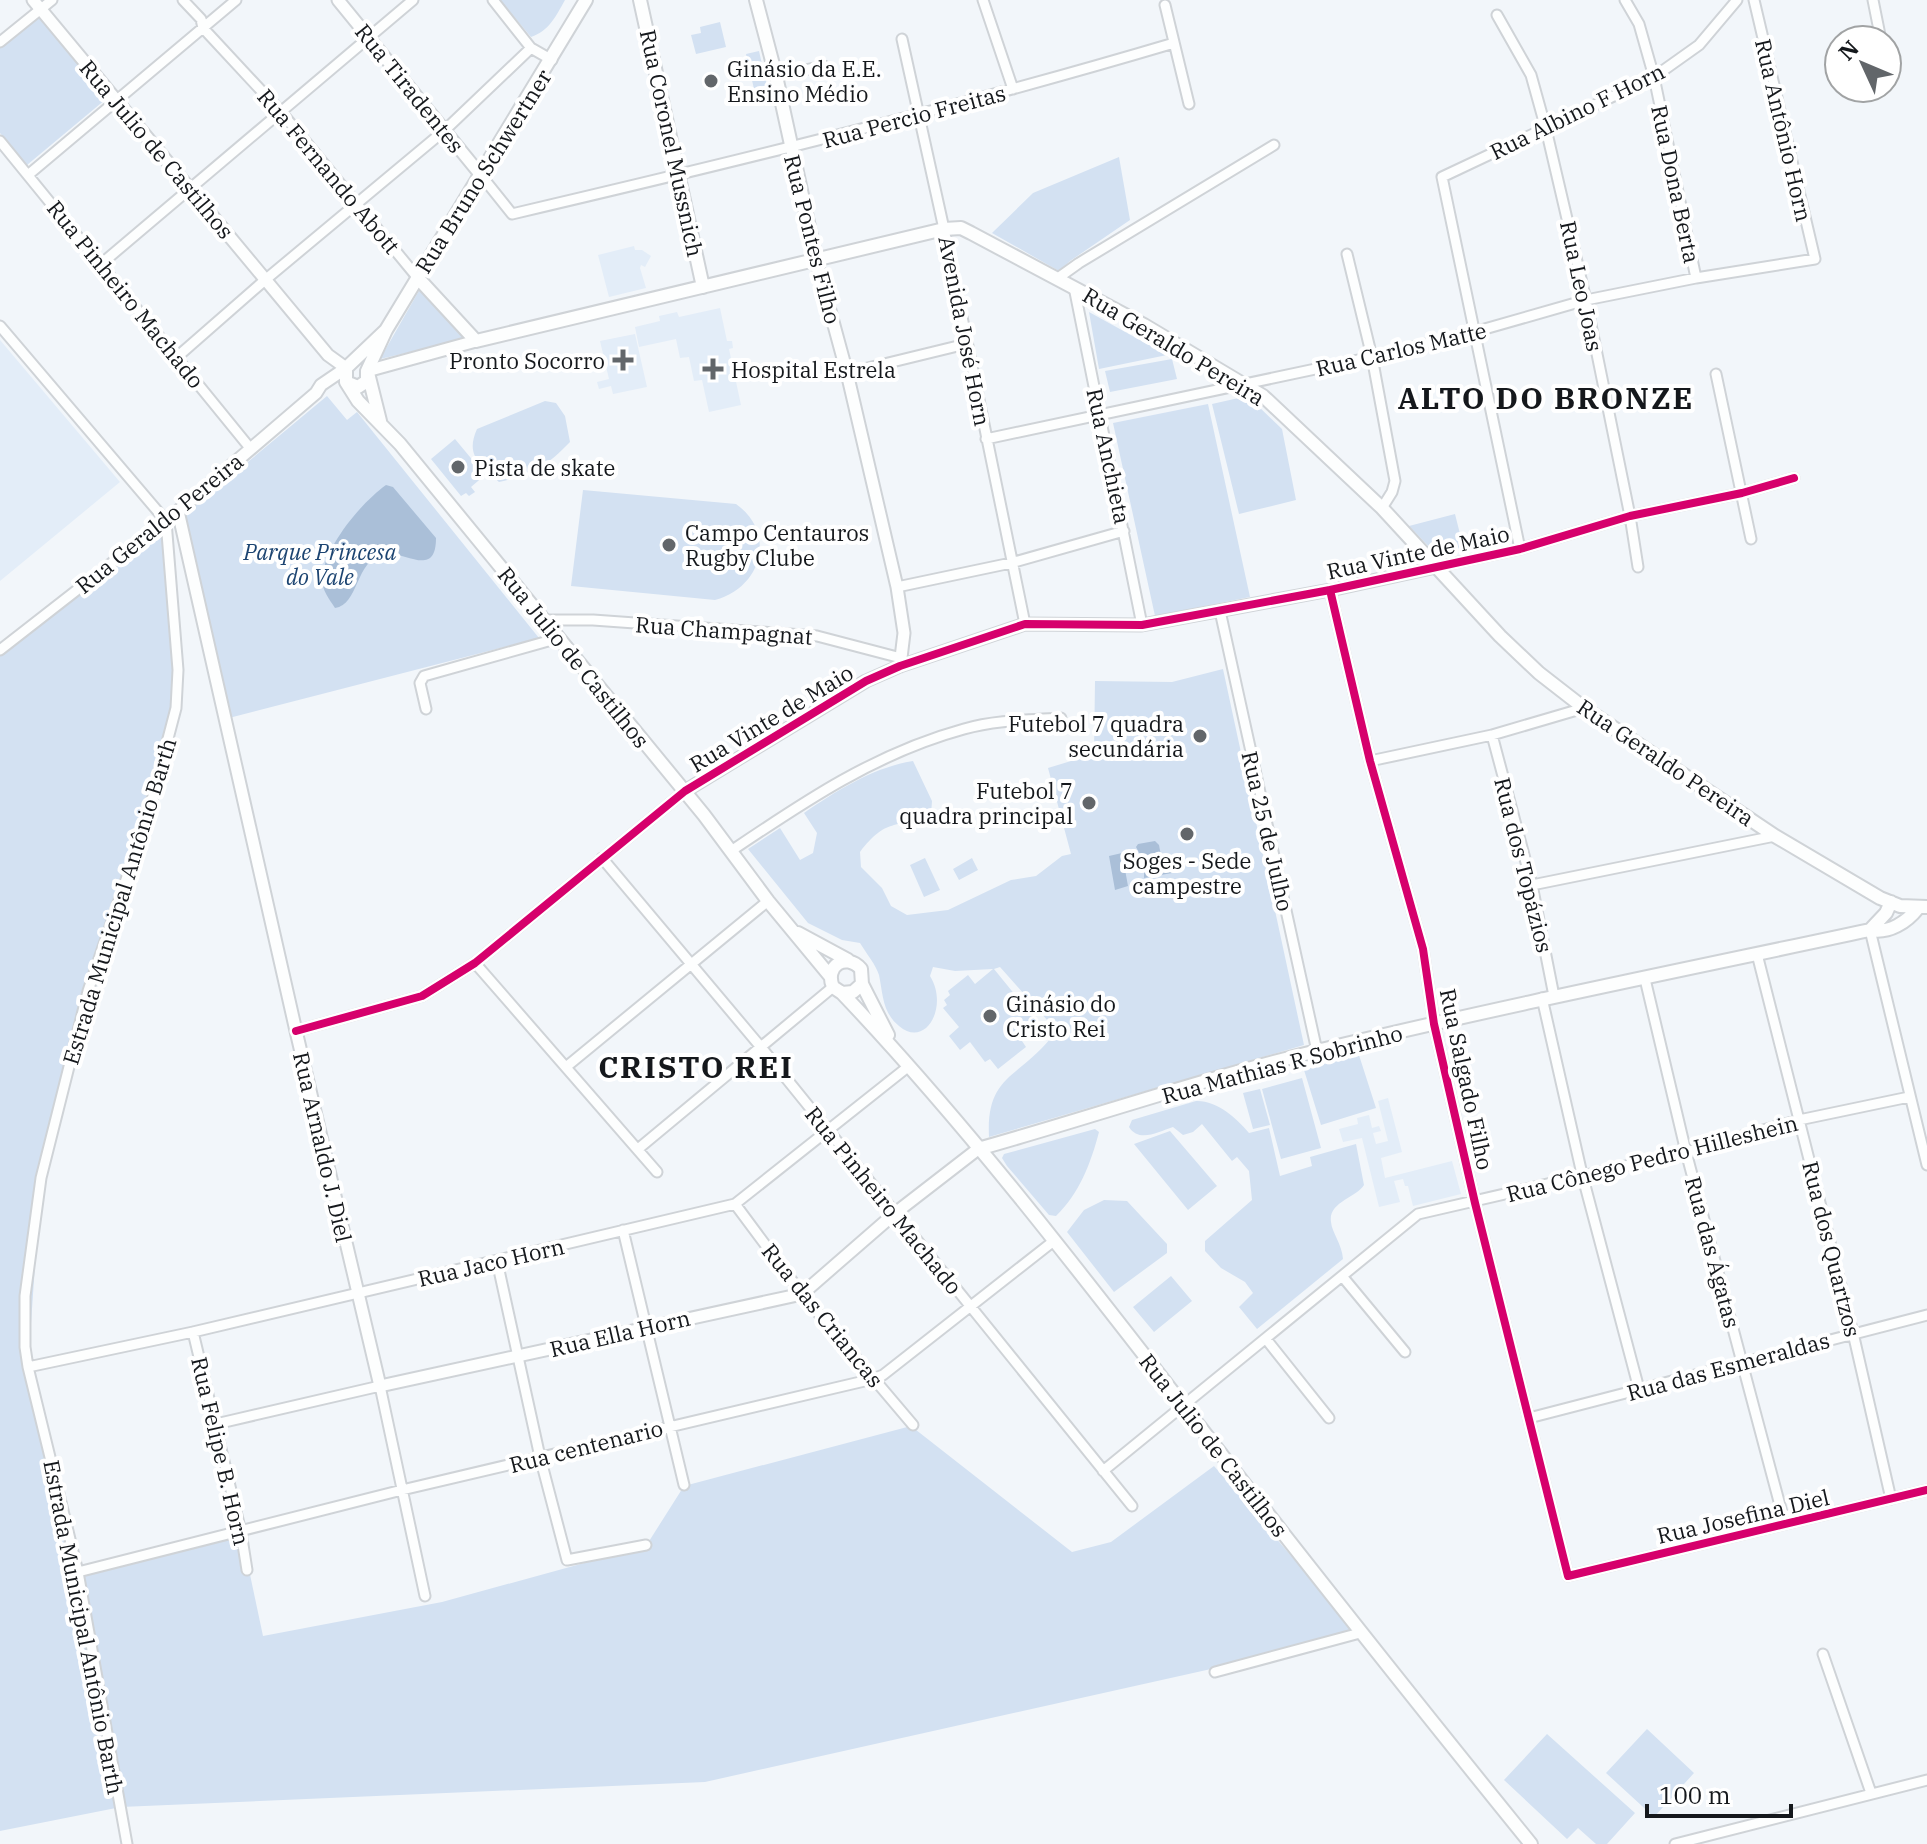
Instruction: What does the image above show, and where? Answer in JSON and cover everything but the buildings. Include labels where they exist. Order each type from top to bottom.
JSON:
[{"type":"main road","name":"Rua Coronel Mussnich","points":[[640,0],[703,287]]},
{"type":"main road","name":"Rua Pontes Filho","points":[[756,0],[816,259]]},
{"type":"main road","name":"Rua Bruno Schwertner","points":[[367,371],[386,330],[417,277],[552,60],[582,4]]},
{"type":"main road","name":"Rua Geraldo Pereira","points":[[476,341],[944,229],[961,228],[1058,278],[1246,384],[1278,409],[1382,508],[1500,636],[1539,673],[1584,708],[1775,836],[1891,902],[1923,907]]},
{"type":"main road","points":[[429,257],[431,294]]},
{"type":"main road","name":"Rua Fernando Abott","points":[[417,277],[476,341]]},
{"type":"main road","name":"Rua Bruno Schwertner","points":[[346,368],[386,330]]},
{"type":"main road","points":[[356,363],[367,371],[367,381],[362,386],[353,387],[346,382],[346,368],[356,363]]},
{"type":"main road","name":"Rua Julio de Castilhos","points":[[367,371],[381,424]]},
{"type":"main road","name":"Rua Julio de Castilhos","points":[[346,382],[358,401],[381,424],[685,791],[835,985],[909,1066],[1055,1240],[1360,1633],[1531,1844]]},
{"type":"main road","points":[[1870,930],[1886,913],[1891,902]]},
{"type":"main road","name":"Rua Mathias R Sobrinho","points":[[978,1149],[1317,1051],[1548,997],[1870,930],[1878,932],[1907,922],[1923,907]]},
{"type":"main road","name":"Rua Julio de Castilhos","points":[[793,931],[848,960]]},
{"type":"main road","points":[[848,960],[861,969],[862,984],[853,992],[835,985],[838,962],[848,960]]},
{"type":"main road","name":"Rua Julio de Castilhos","points":[[862,984],[894,1049]]},
{"type":"street","points":[[0,42],[37,5],[52,0]]},
{"type":"street","name":"Rua Fernando Abott","points":[[183,0],[201,19],[203,28],[282,113],[417,277]]},
{"type":"street","points":[[28,175],[236,0]]},
{"type":"street","name":"Rua Tiradentes","points":[[338,0],[512,214]]},
{"type":"street","points":[[101,264],[413,0]]},
{"type":"street","points":[[493,0],[531,48],[552,60]]},
{"type":"street","points":[[983,0],[1013,89]]},
{"type":"street","name":"Rua Dona Berta","points":[[1625,0],[1639,24],[1654,77],[1696,278]]},
{"type":"street","name":"Rua Albino F Horn","points":[[1474,332],[1442,177],[1654,77],[1699,45],[1737,0]]},
{"type":"street","name":"Rua Antônio Horn","points":[[1754,0],[1815,259]]},
{"type":"street","points":[[1873,0],[1878,24]]},
{"type":"street","name":"Rua Julio de Castilhos","points":[[37,5],[328,355],[346,368]]},
{"type":"street","points":[[1165,5],[1189,104]]},
{"type":"street","name":"Rua Leo Joas","points":[[1497,15],[1531,75],[1546,129],[1586,300],[1638,567]]},
{"type":"street","name":"Avenida José Horn","points":[[902,39],[1025,624]]},
{"type":"street","name":"Rua Percio Freitas","points":[[512,214],[791,149],[1174,43]]},
{"type":"street","points":[[177,357],[445,130],[531,48]]},
{"type":"street","points":[[776,76],[824,66]]},
{"type":"street","name":"Rua Pinheiro Machado","points":[[0,141],[250,448]]},
{"type":"street","points":[[1058,278],[1274,145]]},
{"type":"street","points":[[1347,254],[1372,357],[1395,481],[1382,508]]},
{"type":"street","name":"Rua Pontes Filho","points":[[816,259],[847,373],[897,587],[904,633],[900,662]]},
{"type":"street","name":"Rua Carlos Matte","points":[[986,439],[1372,357],[1586,300],[1815,259]]},
{"type":"street","name":"Rua Anchieta","points":[[1074,287],[1142,625]]},
{"type":"street","points":[[0,326],[166,521]]},
{"type":"street","points":[[1474,332],[1520,549]]},
{"type":"street","name":"Rua Geraldo Pereira","points":[[367,371],[476,341]]},
{"type":"street","points":[[847,373],[966,344]]},
{"type":"street","name":"Rua Geraldo Pereira","points":[[316,393],[321,385],[346,368]]},
{"type":"street","points":[[1716,374],[1751,539]]},
{"type":"street","name":"Rua Geraldo Pereira","points":[[0,650],[166,521],[316,393],[346,382]]},
{"type":"street","name":"Rua Vinte de Maio","points":[[296,1031],[422,996],[475,963],[685,791],[900,662],[1025,624],[1142,625],[1330,590],[1520,549],[1630,516],[1742,493],[1794,478]]},
{"type":"street","name":"Rua Arnaldo J. Diel","points":[[178,511],[380,1386],[425,1596]]},
{"type":"street","name":"Estrada Municipal Antônio Barth","points":[[127,1844],[78,1572],[28,1367],[25,1296],[41,1178],[88,991],[148,815],[176,708],[178,670],[166,521]]},
{"type":"street","points":[[897,587],[1011,563],[1124,531]]},
{"type":"street","name":"Rua Salgado Filho","points":[[1330,590],[1370,761],[1423,949],[1434,1024],[1475,1203],[1568,1576]]},
{"type":"street","name":"Rua 25 de Julho","points":[[1220,611],[1317,1051]]},
{"type":"street","name":"Rua Champagnat","points":[[544,620],[593,620],[817,636],[900,662]]},
{"type":"street","points":[[426,709],[420,683],[424,676],[559,638]]},
{"type":"street","points":[[1370,761],[1492,735],[1584,708]]},
{"type":"street","points":[[731,851],[815,794],[880,759],[966,728],[1061,718]]},
{"type":"street","name":"Rua dos Topázios","points":[[1492,735],[1532,885],[1548,997],[1582,1174],[1639,1389]]},
{"type":"street","points":[[1532,885],[1775,836]]},
{"type":"street","name":"Rua Pinheiro Machado","points":[[602,858],[760,1046],[1132,1506]]},
{"type":"street","points":[[566,1067],[768,901]]},
{"type":"street","points":[[1870,930],[1927,1165]]},
{"type":"street","name":"Rua dos Quartzos","points":[[1757,954],[1853,1333],[1891,1499]]},
{"type":"street","points":[[475,963],[657,1172]]},
{"type":"street","name":"Rua das Ágatas","points":[[1645,979],[1686,1152],[1785,1524]]},
{"type":"street","points":[[638,1149],[835,985]]},
{"type":"street","name":"Rua Jaco Horn","points":[[28,1367],[193,1332],[735,1204],[909,1066]]},
{"type":"street","name":"Rua Cônego Pedro Hilleshein","points":[[1103,1471],[1418,1214],[1686,1152],[1799,1120],[1909,1097]]},
{"type":"street","name":"Rua Ella Horn","points":[[216,1424],[646,1326],[802,1294],[894,1214],[978,1149]]},
{"type":"street","name":"Rua das Criancas","points":[[735,1204],[802,1294],[913,1425]]},
{"type":"street","points":[[623,1230],[684,1485]]},
{"type":"street","name":"Rua centenario","points":[[78,1572],[402,1490],[873,1379],[883,1375],[1055,1240]]},
{"type":"street","points":[[497,1261],[540,1457],[567,1560],[646,1545]]},
{"type":"street","points":[[1342,1276],[1405,1352]]},
{"type":"street","name":"Rua das Esmeraldas","points":[[1529,1418],[1927,1315]]},
{"type":"street","name":"Rua Felipe B. Horn","points":[[193,1332],[241,1532],[247,1570]]},
{"type":"street","points":[[1266,1339],[1329,1418]]},
{"type":"street","name":"Rua Josefina Diel","points":[[1568,1576],[1927,1490]]},
{"type":"street","points":[[1215,1672],[1360,1633]]},
{"type":"street","points":[[1823,1654],[1871,1793]]},
{"type":"street","points":[[1675,1844],[1927,1780]]},
{"type":"shaded area","points":[[634,246],[635,250],[642,250],[651,256],[645,267],[641,265],[640,268],[646,288],[609,297],[598,255]]},
{"type":"shaded area","name":"Hospital Estrela","points":[[720,308],[727,341],[732,341],[733,348],[729,349],[741,405],[709,412],[702,380],[694,381],[689,357],[680,358],[676,339],[639,347],[635,327],[660,321],[659,316],[677,312],[679,317]]},
{"type":"shaded area","name":"Pronto Socorro","points":[[635,334],[647,387],[613,394],[611,386],[599,389],[597,382],[609,379],[600,341]]},
{"type":"shaded area","points":[[0,340],[120,482],[0,581]]},
{"type":"shaded area","points":[[386,485],[393,487],[436,538],[435,551],[431,558],[425,560],[391,554],[374,558],[362,573],[349,599],[335,608],[322,583],[329,553],[355,514]]},
{"type":"shaded area","points":[[1155,841],[1159,845],[1162,861],[1173,870],[1172,873],[1144,878],[1144,862],[1136,847]]},
{"type":"shaded area","points":[[1122,853],[1128,886],[1115,890],[1109,856]]},
{"type":"shaded area","points":[[1388,1098],[1402,1152],[1381,1158],[1385,1178],[1452,1161],[1461,1194],[1413,1206],[1403,1179],[1394,1181],[1400,1202],[1379,1207],[1362,1138],[1343,1142],[1339,1129],[1358,1124],[1357,1118],[1369,1115],[1372,1128],[1379,1126],[1381,1131],[1373,1133],[1376,1144],[1388,1141],[1378,1101]]},
{"type":"green space","points":[[500,0],[565,0],[547,27],[531,37]]},
{"type":"green space","points":[[38,16],[106,99],[27,165],[0,133],[0,48]]},
{"type":"green space","points":[[720,22],[726,47],[696,54],[691,35],[701,33],[700,27]]},
{"type":"green space","points":[[759,51],[767,86],[754,89],[746,54]]},
{"type":"green space","points":[[1119,157],[1130,220],[1059,271],[992,233],[1033,193]]},
{"type":"green space","points":[[420,289],[466,339],[380,359]]},
{"type":"green space","points":[[1089,312],[1167,355],[1099,369]]},
{"type":"green space","points":[[1172,359],[1177,379],[1110,392],[1105,371]]},
{"type":"green space","name":"Parque Princesa do Vale","points":[[327,396],[347,420],[357,412],[539,638],[229,718],[183,516]]},
{"type":"green space","points":[[1243,397],[1257,405],[1282,429],[1296,500],[1239,514],[1212,404]]},
{"type":"green space","points":[[545,401],[556,403],[565,416],[570,442],[538,468],[499,482],[476,458],[473,446],[477,429]]},
{"type":"green space","points":[[1208,404],[1250,597],[1155,616],[1113,423]]},
{"type":"green space","name":"Pista de skate","points":[[455,439],[485,475],[471,487],[475,492],[469,496],[466,493],[461,496],[431,459]]},
{"type":"green space","name":"Campo Centauros Rugby Clube","points":[[583,490],[736,504],[757,529],[760,544],[753,572],[744,584],[715,600],[571,586]]},
{"type":"green space","points":[[1455,514],[1464,550],[1437,555],[1409,526]]},
{"type":"green space","points":[[166,521],[176,708],[148,815],[88,991],[41,1178],[28,1367],[78,1572],[241,1532],[263,1636],[442,1602],[646,1546],[684,1486],[911,1426],[1072,1552],[1111,1542],[1214,1466],[1355,1630],[1211,1669],[705,1782],[121,1807],[0,1831],[0,650]]},
{"type":"green space","points":[[1223,669],[1304,1045],[989,1137],[989,1117],[998,1090],[1050,1039],[1048,1021],[1000,967],[994,969],[1038,1023],[1020,1038],[1026,1047],[998,1069],[990,1059],[985,1062],[970,1042],[960,1050],[949,1036],[959,1027],[943,1008],[947,1005],[944,1000],[950,995],[948,991],[968,975],[975,984],[993,969],[955,971],[933,967],[930,976],[935,988],[936,1011],[926,1028],[909,1032],[889,1015],[878,971],[860,943],[842,940],[808,923],[748,849],[780,828],[800,860],[813,853],[817,833],[804,813],[870,774],[913,761],[932,801],[931,815],[877,833],[860,852],[861,867],[882,888],[891,906],[907,915],[948,910],[1011,880],[1036,876],[1062,856],[1071,854],[1048,768],[1094,754],[1095,681],[1172,682]]},
{"type":"green space","points":[[925,858],[940,890],[924,897],[910,865]]},
{"type":"green space","points":[[972,858],[978,870],[959,880],[953,869]]},
{"type":"green space","points":[[1358,1052],[1376,1108],[1321,1125],[1304,1070]]},
{"type":"green space","points":[[1302,1078],[1321,1148],[1281,1159],[1262,1089]]},
{"type":"green space","points":[[1260,1089],[1270,1125],[1253,1129],[1243,1093]]},
{"type":"green space","points":[[1196,1101],[1211,1103],[1226,1111],[1249,1133],[1269,1128],[1280,1176],[1312,1166],[1310,1157],[1356,1144],[1364,1185],[1338,1205],[1331,1215],[1343,1259],[1257,1329],[1239,1307],[1253,1293],[1245,1282],[1221,1268],[1205,1251],[1205,1241],[1252,1200],[1249,1171],[1237,1157],[1232,1161],[1202,1124],[1193,1132],[1183,1135],[1173,1127],[1143,1135],[1129,1127],[1132,1120]]},
{"type":"green space","points":[[1095,1129],[1099,1132],[1096,1144],[1078,1188],[1056,1216],[1049,1215],[1007,1166],[1002,1158],[1004,1154]]},
{"type":"green space","points":[[1170,1131],[1217,1186],[1188,1210],[1134,1144]]},
{"type":"green space","points":[[1104,1200],[1127,1201],[1167,1244],[1167,1253],[1114,1292],[1067,1232],[1084,1210]]},
{"type":"green space","points":[[1171,1276],[1192,1301],[1154,1332],[1133,1307]]},
{"type":"green space","points":[[1647,1729],[1694,1773],[1654,1817],[1606,1773]]},
{"type":"green space","points":[[1547,1734],[1635,1813],[1607,1844],[1596,1844],[1578,1828],[1567,1839],[1504,1780]]},
{"type":"cycle path","points":[[296,1031],[422,996],[475,963],[685,791],[866,681],[900,666],[1025,624],[1142,625],[1330,590],[1520,549],[1630,516],[1742,493],[1794,478]]},
{"type":"cycle path","points":[[1330,590],[1370,761],[1423,949],[1434,1024],[1475,1203],[1568,1576],[1927,1490]]},
{"type":"place","name":"Ginásio da E.E. Ensino Médio","points":[[711,81]]},
{"type":"place","name":"Pronto Socorro","points":[[623,360]]},
{"type":"place","name":"Hospital Estrela","points":[[713,369]]},
{"type":"place","name":"Pista de skate","points":[[458,467]]},
{"type":"place","name":"Campo Centauros Rugby Clube","points":[[669,545]]},
{"type":"place","name":"Futebol 7 quadra secundária","points":[[1200,736]]},
{"type":"place","name":"Futebol 7 quadra principal","points":[[1089,803]]},
{"type":"place","name":"Soges - Sede campestre","points":[[1187,834]]},
{"type":"place","name":"Ginásio do Cristo Rei","points":[[990,1016]]},
{"type":"district","name":"ALTO DO BRONZE","points":[[1546,397]]},
{"type":"district","name":"CRISTO REI","points":[[696,1066]]}]
